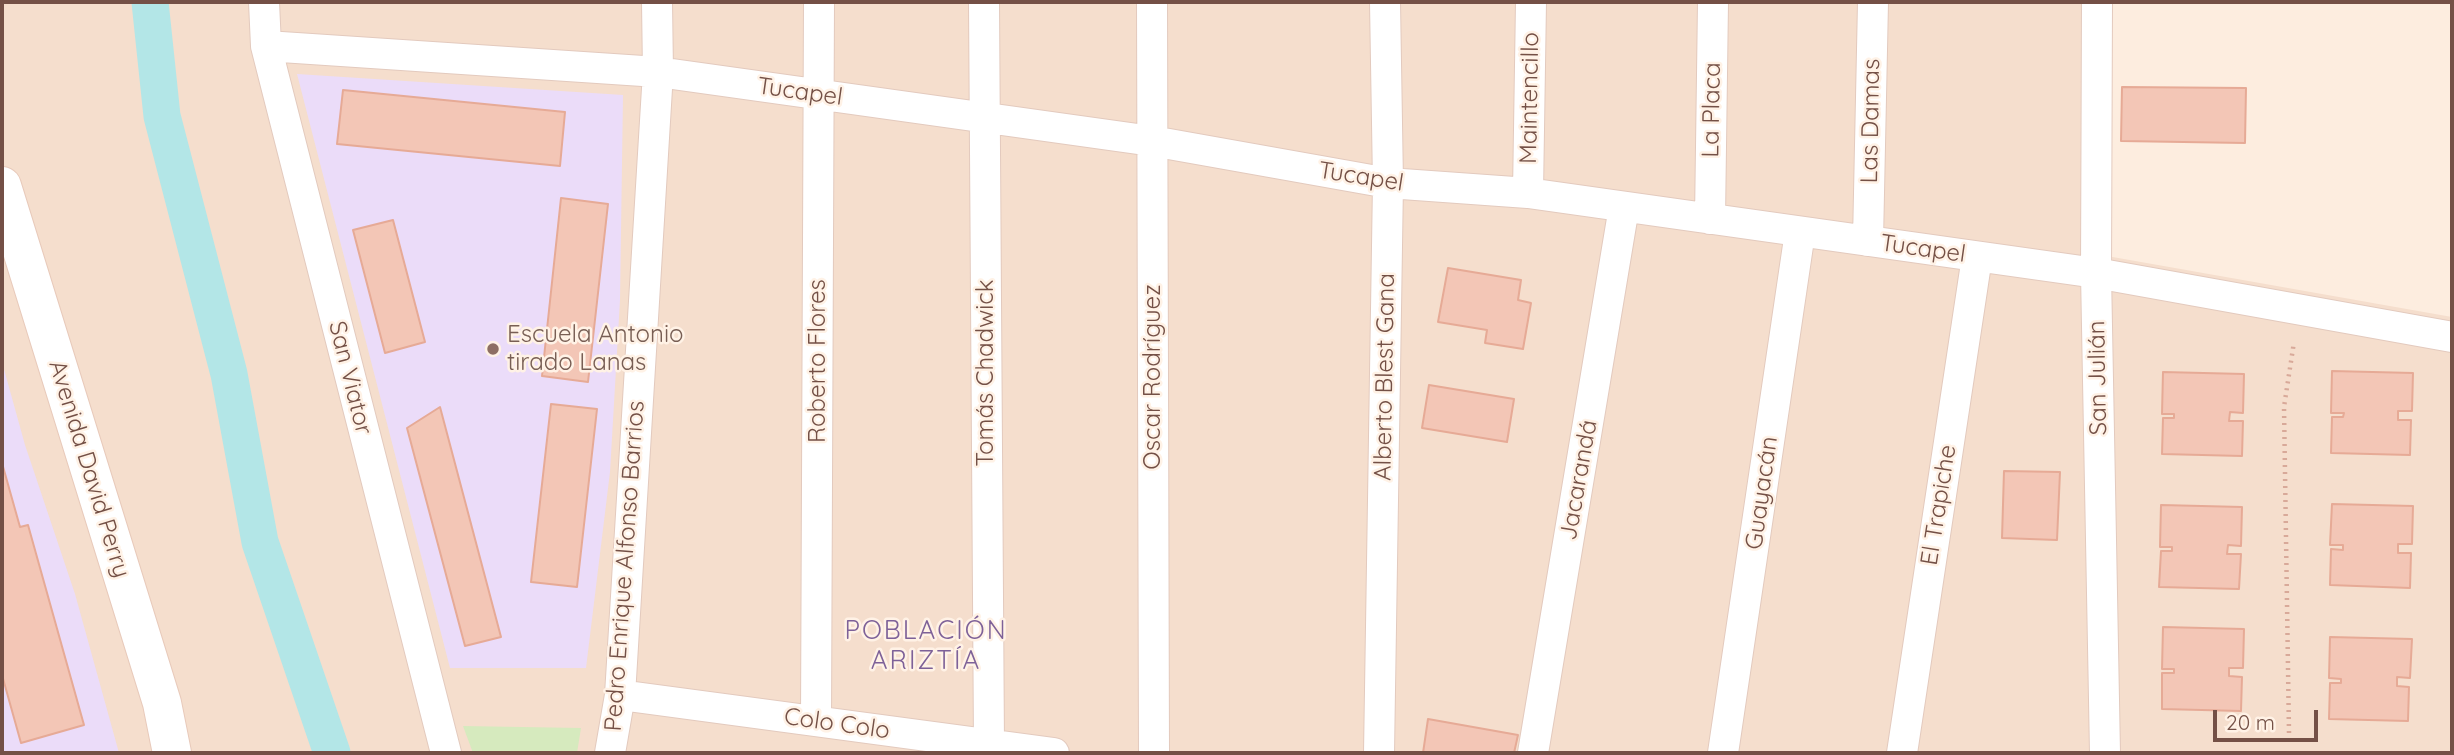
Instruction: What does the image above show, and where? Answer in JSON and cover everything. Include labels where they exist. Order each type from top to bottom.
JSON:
[{"type":"main road","name":"Avenida David Perry","points":[[2,186],[162,703],[172,753]]},
{"type":"street","name":"San Viator","points":[[264,2],[265,46],[446,753]]},
{"type":"street","name":"Pedro Enrique Alfonso Barrios","points":[[610,753],[620,695],[659,72],[657,2]]},
{"type":"street","name":"Roberto Flores","points":[[816,721],[819,2]]},
{"type":"street","name":"Tomás Chadwick","points":[[984,2],[989,744]]},
{"type":"street","name":"Oscar Rodríguez","points":[[1152,2],[1154,753]]},
{"type":"street","name":"Alberto Blest Gana","points":[[1379,753],[1388,183],[1385,2]]},
{"type":"street","name":"Maintencillo","points":[[1528,193],[1531,2]]},
{"type":"street","name":"La Placa","points":[[1710,219],[1713,2]]},
{"type":"street","name":"Las Damas","points":[[1868,241],[1873,2]]},
{"type":"street","name":"San Julián","points":[[2096,2],[2096,273],[2105,753]]},
{"type":"street","name":"Tucapel","points":[[265,46],[659,72],[1152,141],[1388,183],[1528,193],[2096,273],[2452,337]]},
{"type":"street","name":"Jacarandá","points":[[1533,753],[1625,207]]},
{"type":"street","name":"Guayacán","points":[[1723,753],[1800,232]]},
{"type":"street","name":"El Trapiche","points":[[1902,753],[1977,257]]},
{"type":"street","name":"Colo Colo","points":[[620,695],[1054,753]]},
{"type":"path","points":[[2289,733],[2284,407],[2300,310]]},
{"type":"shaded area","points":[[2,2],[2107,2],[2107,256],[2452,317],[2452,753],[2,753]]},
{"type":"shaded area","name":"Escuela Antonio tirado Lanas","points":[[297,74],[623,95],[620,300],[610,472],[586,668],[450,668]]},
{"type":"shaded area","points":[[2,362],[25,445],[75,594],[119,753],[2,753]]},
{"type":"green space","points":[[463,726],[581,728],[577,753],[473,753]]},
{"type":"building","points":[[2122,87],[2246,88],[2245,143],[2121,141]]},
{"type":"building","points":[[343,90],[565,112],[560,166],[337,144]]},
{"type":"building","points":[[561,198],[608,204],[588,382],[542,376]]},
{"type":"building","points":[[393,220],[425,342],[385,353],[353,230]]},
{"type":"building","points":[[1448,268],[1521,280],[1518,300],[1531,303],[1523,349],[1485,343],[1487,330],[1438,322]]},
{"type":"building","points":[[2332,371],[2413,373],[2412,411],[2398,411],[2398,420],[2411,420],[2410,455],[2331,453],[2332,417],[2343,417],[2344,413],[2331,413]]},
{"type":"building","points":[[2163,372],[2244,374],[2243,413],[2230,412],[2229,421],[2243,421],[2242,456],[2162,454],[2163,418],[2174,418],[2174,414],[2162,414]]},
{"type":"building","points":[[1429,385],[1514,399],[1507,442],[1422,428]]},
{"type":"building","points":[[551,404],[597,409],[577,587],[531,582]]},
{"type":"building","points":[[440,407],[501,637],[465,646],[407,428]]},
{"type":"building","points":[[2,463],[20,527],[28,525],[84,725],[21,743],[2,675]]},
{"type":"building","points":[[2004,471],[2060,472],[2057,540],[2002,538]]},
{"type":"building","points":[[2332,504],[2413,506],[2412,544],[2398,544],[2398,553],[2411,553],[2410,588],[2330,585],[2331,549],[2343,550],[2343,545],[2330,545]]},
{"type":"building","points":[[2161,505],[2242,507],[2241,546],[2228,545],[2227,554],[2241,554],[2239,589],[2159,587],[2161,551],[2172,551],[2172,547],[2160,547]]},
{"type":"building","points":[[2163,627],[2244,629],[2243,668],[2229,668],[2229,676],[2242,677],[2241,711],[2162,709],[2162,673],[2174,673],[2174,669],[2162,669]]},
{"type":"building","points":[[2330,637],[2412,639],[2410,678],[2397,677],[2397,686],[2409,687],[2408,721],[2329,719],[2330,683],[2341,683],[2341,679],[2329,678]]},
{"type":"building","points":[[1428,719],[1518,735],[1514,753],[1423,753]]},
{"type":"waterway","points":[[150,2],[162,116],[229,374],[260,542],[332,753]]},
{"type":"place","name":"Escuela Antonio tirado Lanas","points":[[493,349]]},
{"type":"district","name":"POBLACIÓN ARIZTÍA","points":[[926,646]]}]
